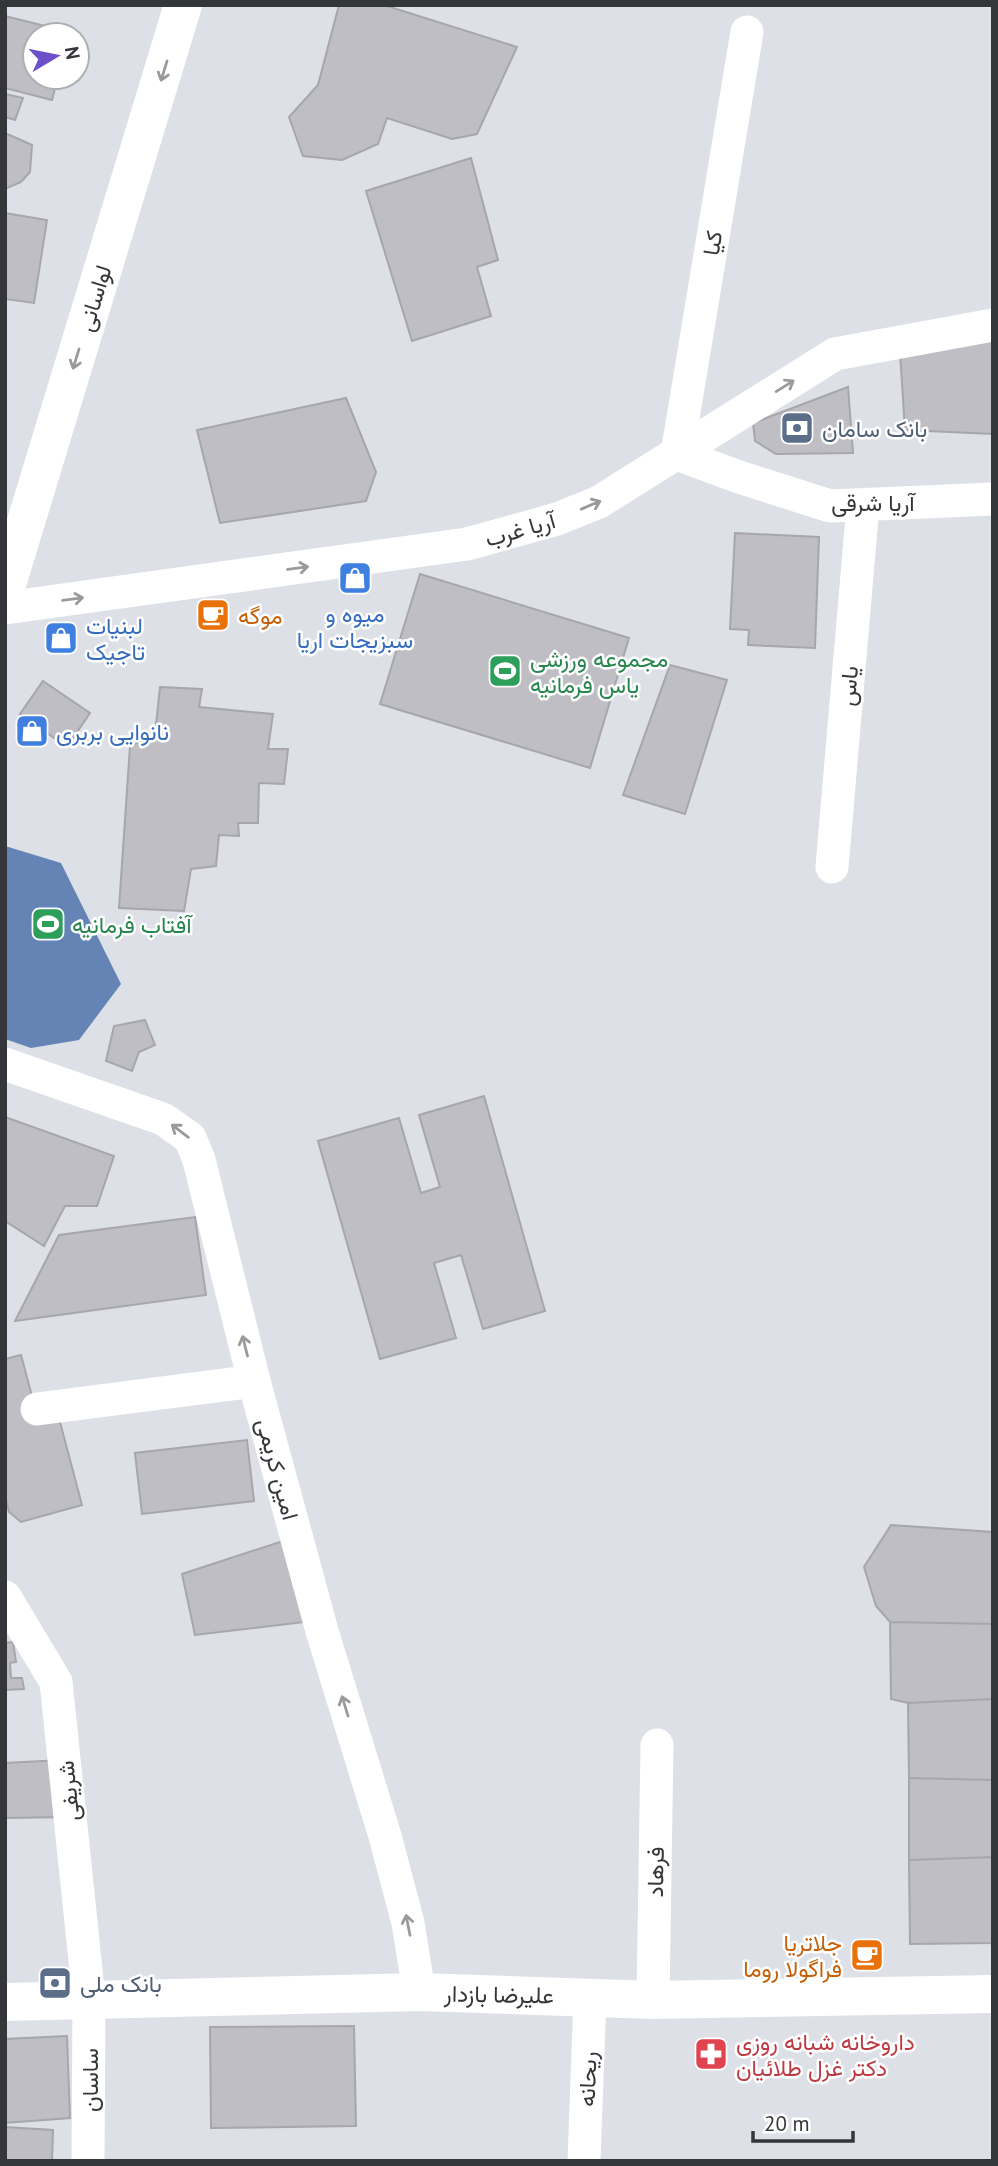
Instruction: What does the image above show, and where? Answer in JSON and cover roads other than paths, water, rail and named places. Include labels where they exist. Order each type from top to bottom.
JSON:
[{"type":"main road","name":"لواسانی","points":[[5,591],[183,5]]},
{"type":"main road","name":"علیرضا بازدار","points":[[5,2002],[419,1992],[653,2000],[993,1994]]},
{"type":"street","name":"کیا","points":[[677,454],[747,32]]},
{"type":"street","name":"آریا غرب","points":[[5,608],[467,544],[556,519],[599,502],[835,354],[993,325]]},
{"type":"street","name":"آریا شرقی","points":[[677,454],[830,506],[993,499]]},
{"type":"street","name":"یاس","points":[[832,867],[863,505]]},
{"type":"street","name":"امین کریمی","points":[[5,1064],[163,1119],[190,1138],[200,1160],[254,1381],[322,1631],[385,1836],[408,1923],[419,1992]]},
{"type":"street","points":[[37,1409],[254,1381]]},
{"type":"street","name":"شریفی","points":[[5,1597],[56,1682],[89,1998]]},
{"type":"street","name":"فرهاد","points":[[653,2000],[657,1745]]},
{"type":"street","name":"ریحانه","points":[[584,2161],[590,1997]]},
{"type":"street","name":"ساسان","points":[[88,2161],[89,1998]]},
{"type":"water","name":"آفتاب فرمانیه","points":[[5,846],[61,863],[121,984],[79,1040],[31,1048],[5,1039]]},
{"type":"place","name":"بانک سامان","points":[[797,428]]},
{"type":"place","name":"میوه و سبزیجات اریا","points":[[355,578]]},
{"type":"place","name":"موگه","points":[[213,615]]},
{"type":"place","name":"لبنیات تاجیک","points":[[61,638]]},
{"type":"place","name":"مجموعه ورزشی یاس فرمانیه","points":[[505,671]]},
{"type":"place","name":"نانوایی بربری","points":[[32,731]]},
{"type":"place","name":"آفتاب فرمانیه","points":[[48,924]]},
{"type":"place","name":"جلاتریا فراگولا روما","points":[[867,1955]]},
{"type":"place","name":"بانک ملی","points":[[55,1983]]},
{"type":"place","name":"داروخانه شبانه روزی دکتر غزل طلائیان","points":[[711,2054]]}]
